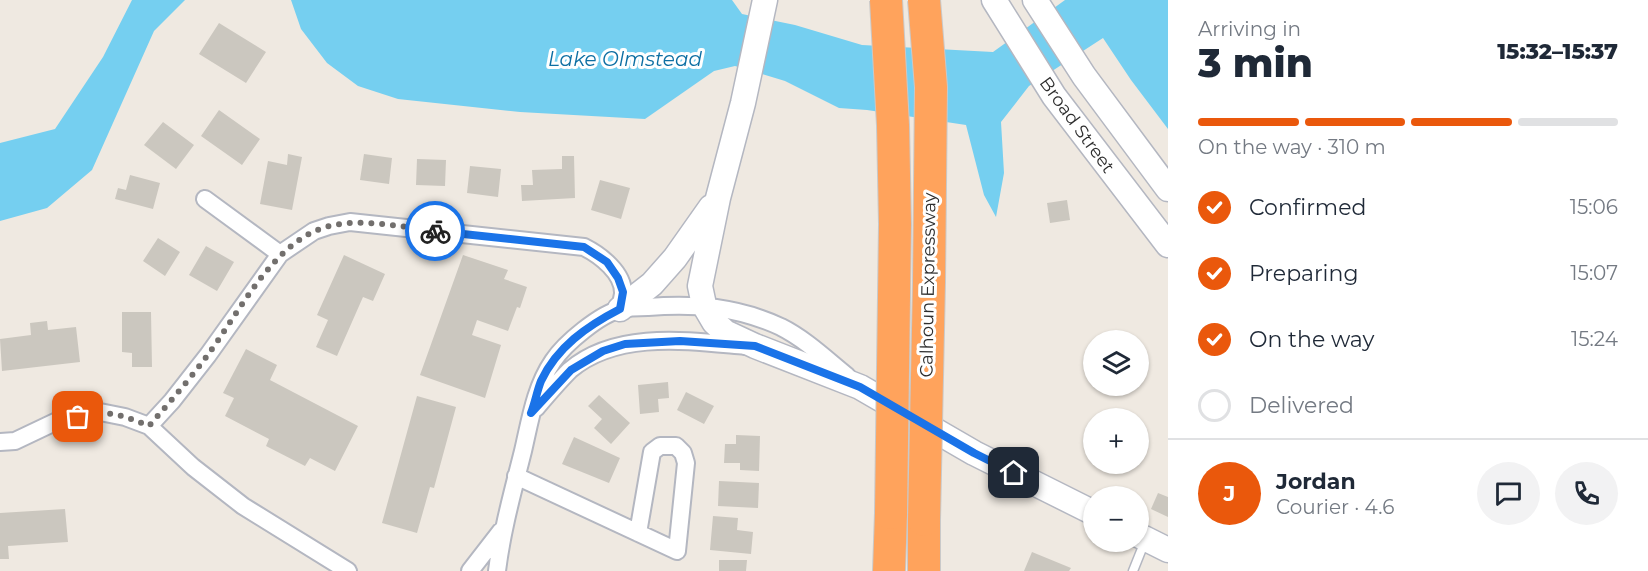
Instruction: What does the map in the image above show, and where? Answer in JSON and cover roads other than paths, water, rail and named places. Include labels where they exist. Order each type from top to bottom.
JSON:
[{"type":"highway","name":"Calhoun Expressway","points":[[886,0],[893,125],[895,224],[890,571]]},
{"type":"highway","name":"Calhoun Expressway","points":[[924,0],[931,87],[924,571]]},
{"type":"main road","points":[[765,0],[743,103],[718,198],[700,286],[704,305],[714,322],[725,332],[755,346],[860,387],[974,453],[1083,508]]},
{"type":"main road","name":"Broad Street","points":[[1035,0],[1084,76],[1168,189]]},
{"type":"main road","name":"Broad Street","points":[[995,3],[1054,96],[1168,244]]},
{"type":"main road","points":[[620,309],[652,284],[675,258],[718,198]]},
{"type":"main road","points":[[1149,540],[1168,550]]},
{"type":"street","points":[[205,199],[280,254]]},
{"type":"street","points":[[149,426],[208,355],[280,254],[314,231],[329,226],[350,222],[575,245],[594,252],[607,262],[618,278],[623,292],[620,309]]},
{"type":"street","points":[[497,571],[516,476],[541,382],[553,360],[570,341],[620,309],[704,305],[750,315],[783,328],[800,338],[860,387]]},
{"type":"street","points":[[531,413],[571,370],[603,351],[625,344],[680,341],[755,346]]},
{"type":"street","points":[[0,442],[15,441],[55,422],[100,412],[125,417],[149,426],[194,467],[243,506],[348,571]]},
{"type":"street","points":[[516,476],[638,533],[677,551],[686,463],[683,453],[676,446],[660,446],[652,453],[638,533]]},
{"type":"street","points":[[470,571],[504,528]]},
{"type":"lane","points":[[1132,571],[1138,552]]},
{"type":"water","points":[[132,0],[185,0],[154,31],[92,170],[47,208],[0,221],[0,143],[55,129],[103,57]]},
{"type":"water","name":"Lake Olmstead","points":[[291,0],[732,0],[742,14],[795,25],[862,45],[993,52],[1065,0],[1168,0],[1168,129],[1103,38],[1029,86],[1001,122],[1004,173],[996,217],[984,195],[966,125],[839,108],[785,81],[735,66],[714,71],[645,119],[520,112],[398,99],[358,86],[327,63],[301,29]]}]
